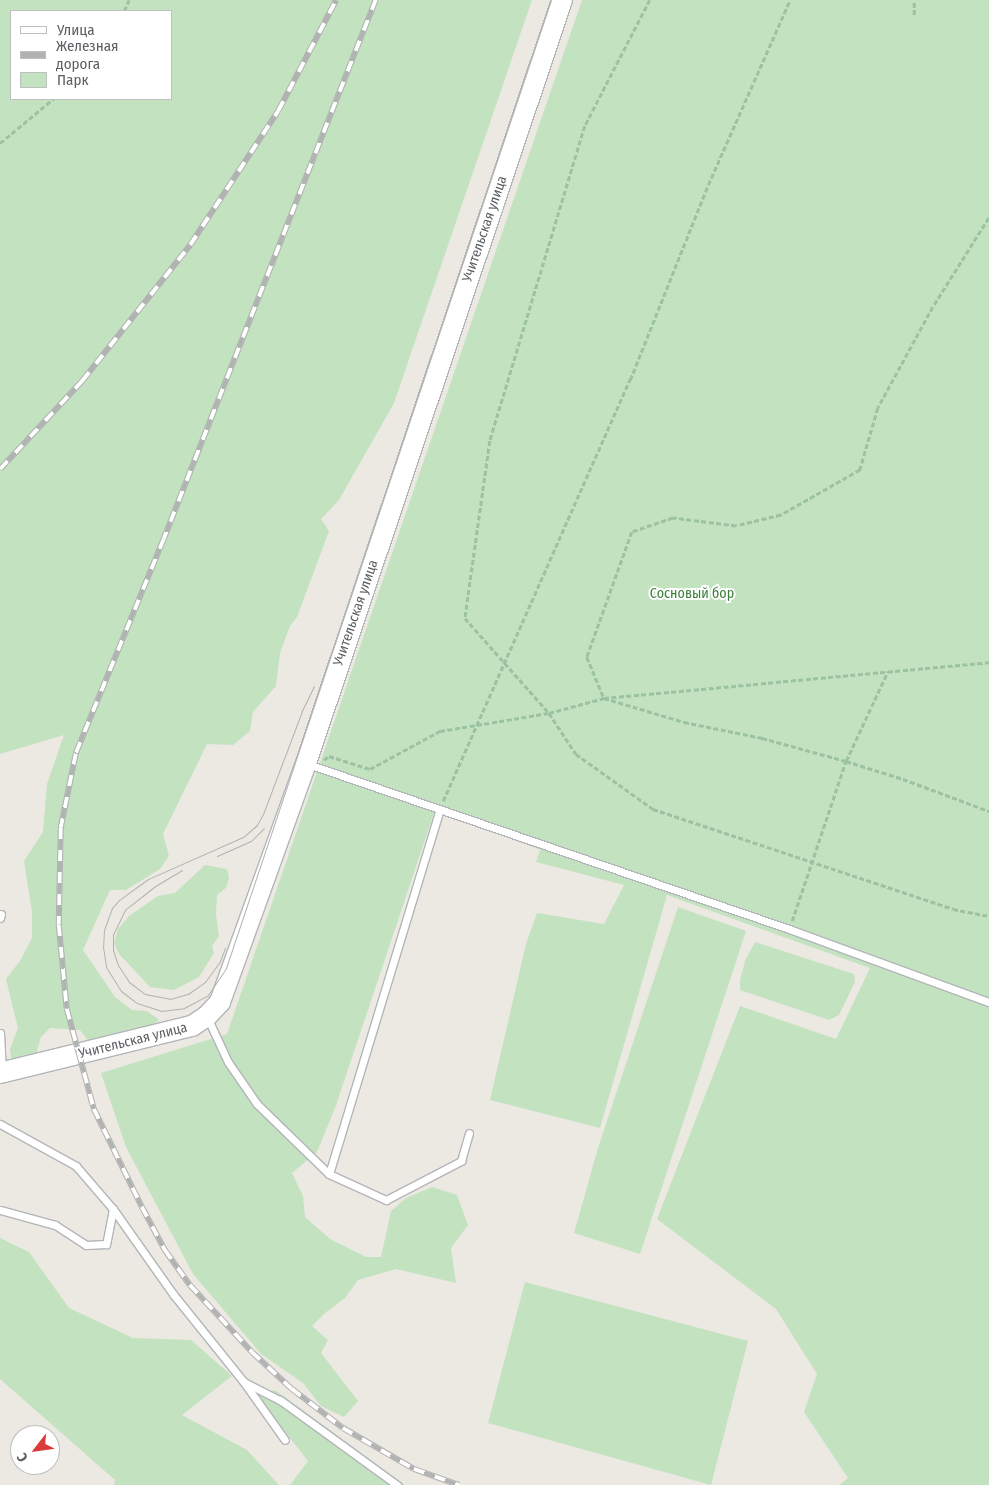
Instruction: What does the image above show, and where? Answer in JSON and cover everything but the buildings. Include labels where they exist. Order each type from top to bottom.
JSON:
[{"type":"main road","name":"Учительская улица","points":[[1,1073],[192,1026],[207,1016],[220,1002],[310,765],[562,0]]},
{"type":"lane","points":[[310,765],[439,811],[789,929],[989,1002]]},
{"type":"lane","points":[[328,1174],[439,811]]},
{"type":"lane","points":[[207,1016],[228,1062],[257,1104],[328,1174],[386,1200],[461,1160],[469,1132]]},
{"type":"lane","points":[[0,1033],[1,1073]]},
{"type":"lane","points":[[0,1124],[76,1166],[113,1209],[173,1294],[243,1381],[285,1440]]},
{"type":"lane","points":[[0,1210],[55,1225],[86,1245],[106,1244],[113,1209]]},
{"type":"lane","points":[[243,1381],[280,1400],[397,1485]]},
{"type":"path","points":[[650,0],[585,126],[490,441],[465,618],[549,712],[576,754],[653,809],[812,860],[953,909],[989,916]]},
{"type":"path","points":[[439,811],[630,380],[708,186],[790,0]]},
{"type":"path","points":[[914,0],[914,15]]},
{"type":"path","points":[[0,143],[53,100]]},
{"type":"path","points":[[604,698],[587,657],[632,532],[673,518],[736,526],[781,515],[860,470],[878,408],[932,307],[989,218]]},
{"type":"path","points":[[310,765],[329,756],[370,769],[440,731],[549,712],[604,698],[989,662]]},
{"type":"path","points":[[789,929],[846,762],[888,671]]},
{"type":"path","points":[[604,698],[684,722],[762,738],[904,779],[989,811]]},
{"type":"green space","points":[[0,0],[532,0],[394,403],[339,500],[321,519],[329,531],[297,617],[290,626],[280,653],[276,686],[253,712],[250,731],[233,745],[207,744],[163,834],[169,856],[160,869],[126,890],[110,890],[83,950],[115,997],[132,1010],[147,1011],[159,1020],[145,1030],[89,1042],[80,1030],[50,1028],[41,1037],[36,1054],[12,1065],[10,1049],[18,1028],[6,979],[20,961],[32,938],[32,912],[24,861],[43,832],[47,784],[64,735],[0,754]]},
{"type":"green space","name":"Сосновый бор","points":[[582,0],[989,0],[989,1485],[839,1485],[848,1478],[804,1412],[817,1374],[776,1309],[657,1219],[740,1006],[836,1039],[870,968],[667,895],[600,1128],[490,1100],[526,944],[537,913],[604,924],[624,885],[536,862],[540,850],[446,813],[434,813],[335,1108],[317,1152],[292,1173],[303,1196],[305,1217],[330,1239],[366,1257],[381,1257],[391,1211],[406,1198],[432,1187],[457,1195],[468,1225],[451,1248],[456,1283],[396,1269],[358,1280],[345,1298],[325,1313],[312,1326],[328,1340],[321,1353],[358,1401],[344,1417],[321,1406],[303,1383],[261,1354],[193,1274],[126,1147],[101,1073],[227,1034]]},
{"type":"green space","points":[[205,865],[227,869],[229,878],[226,888],[217,895],[216,915],[219,936],[212,946],[214,953],[199,977],[174,990],[150,987],[119,954],[114,943],[118,929],[129,916],[158,896],[175,893]]},
{"type":"green space","points":[[678,907],[746,931],[640,1254],[574,1233],[598,1148]]},
{"type":"green space","points":[[755,942],[854,974],[855,982],[839,1015],[829,1020],[740,990],[740,981],[745,961]]},
{"type":"green space","points":[[0,1238],[29,1252],[69,1308],[133,1338],[191,1340],[232,1376],[182,1415],[247,1450],[279,1485],[114,1485],[115,1480],[60,1432],[60,1425],[52,1425],[0,1379]]},
{"type":"green space","points":[[525,1282],[748,1341],[711,1485],[488,1423]]},
{"type":"green space","points":[[275,1390],[405,1485],[290,1485],[308,1461],[258,1397]]},
{"type":"tram line","points":[[314,686],[302,711],[263,814],[257,825],[243,837],[148,879],[119,900],[112,908],[104,930],[103,947],[106,967],[121,991],[137,1003],[161,1011],[184,1008],[208,995],[226,968],[551,0]]},
{"type":"tram line","points":[[217,856],[251,841],[264,828]]},
{"type":"tram line","points":[[182,870],[154,887],[125,910],[113,935],[113,950],[118,965],[129,982],[145,994],[170,999],[188,994],[205,982],[220,961],[225,948]]},
{"type":"railway","points":[[0,469],[82,381],[190,245],[278,111],[336,0]]},
{"type":"railway","points":[[376,0],[164,539],[76,754],[61,828],[59,925],[67,1009],[94,1109],[165,1250],[190,1285],[252,1352],[292,1389],[343,1428],[414,1469],[459,1485]]}]
